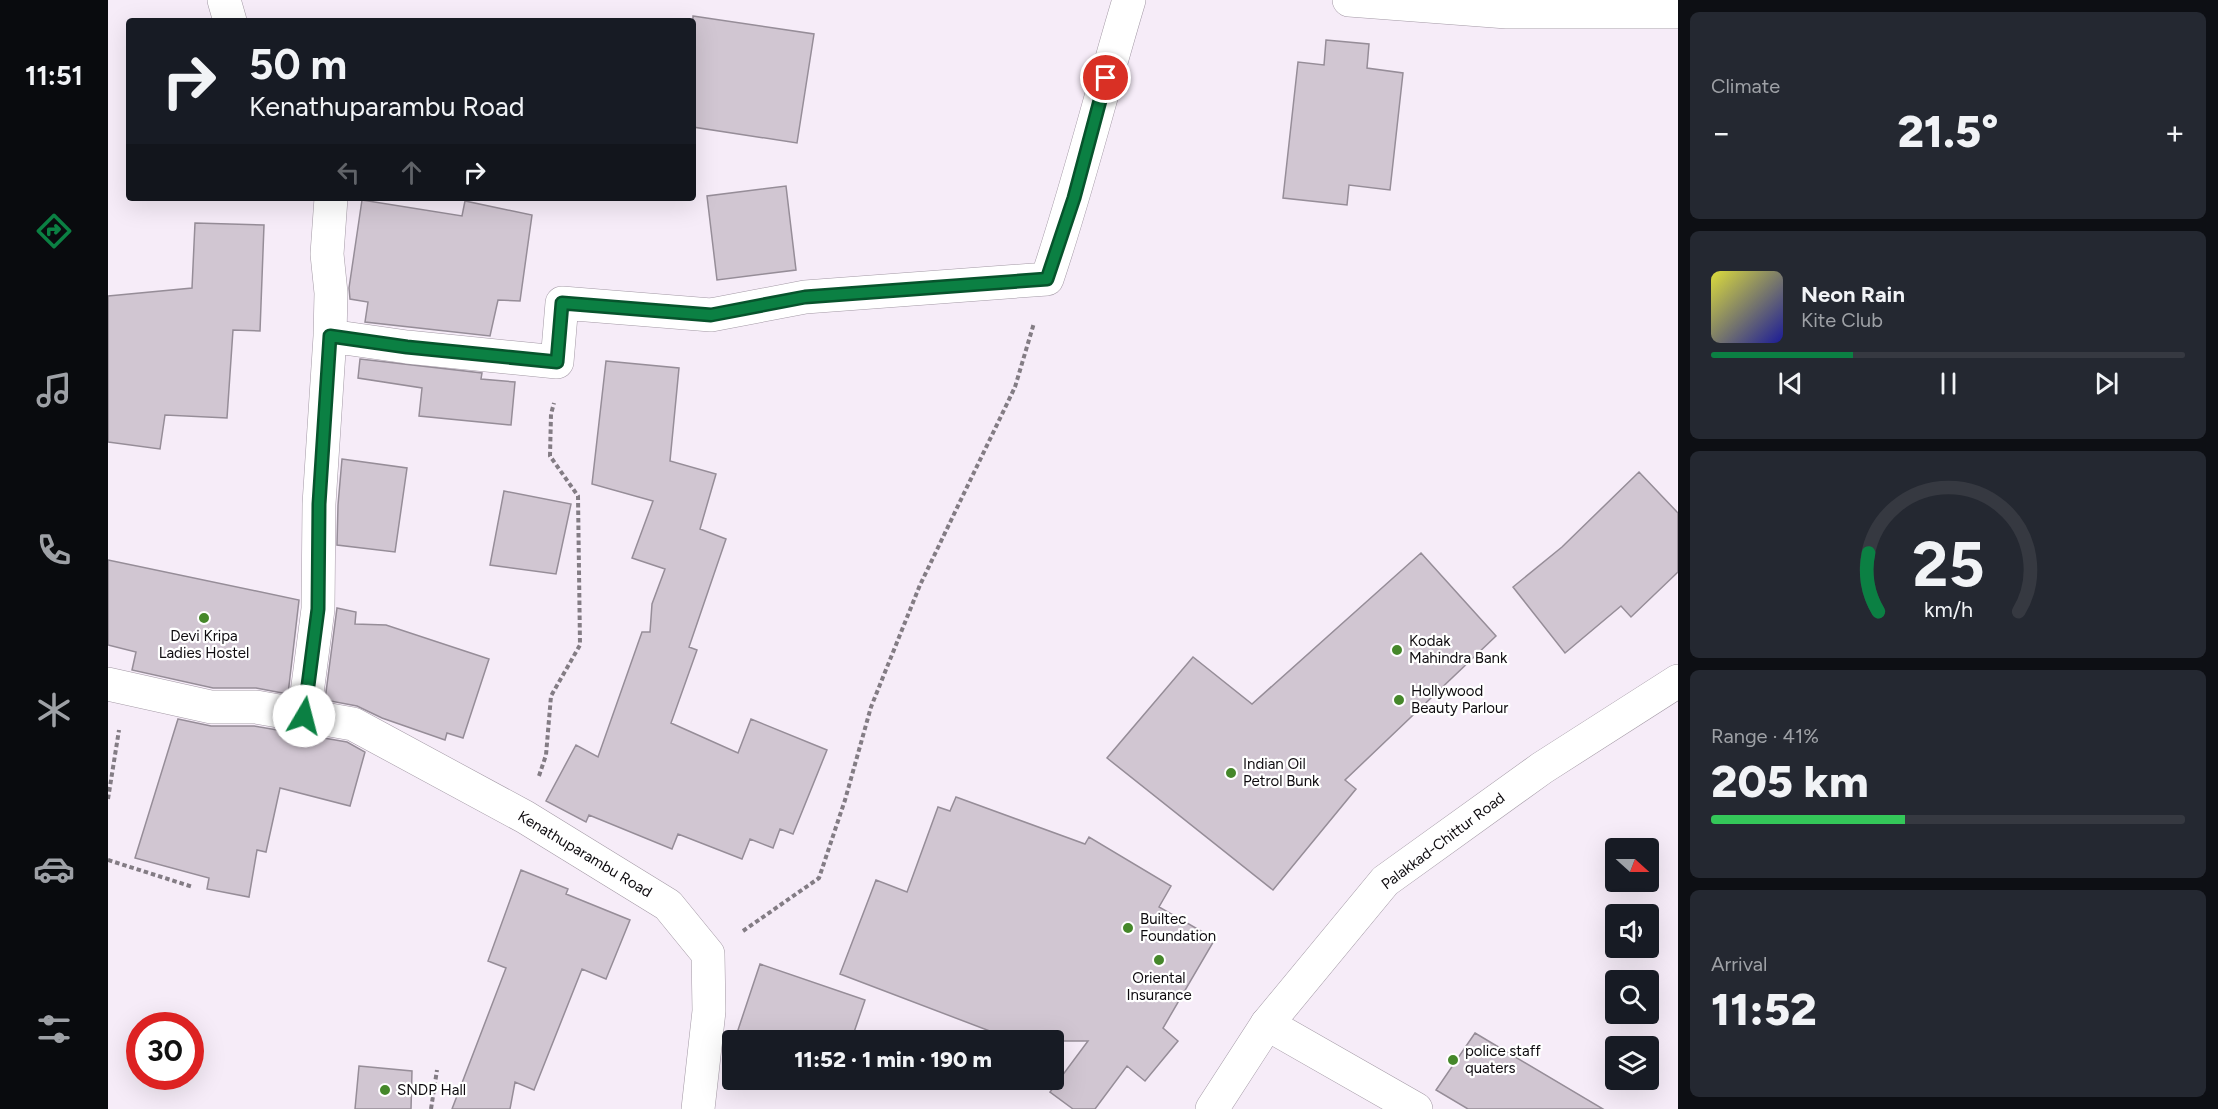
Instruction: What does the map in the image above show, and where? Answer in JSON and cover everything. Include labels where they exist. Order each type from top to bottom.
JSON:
[{"type":"street","points":[[224,0],[229,18]]},
{"type":"street","points":[[330,336],[407,347],[557,362],[562,303],[711,315],[805,297],[1047,279],[1074,198],[1094,117],[1129,0]]},
{"type":"street","points":[[1348,0],[1507,12],[1678,12]]},
{"type":"street","points":[[304,716],[318,609],[319,504],[330,336],[331,293],[327,254],[331,201]]},
{"type":"street","name":"Palakkad-Chittur Road","points":[[1212,1109],[1267,1024],[1384,881],[1542,768],[1678,681]]},
{"type":"street","name":"Kenathuparambu Road","points":[[117,686],[211,707],[256,707],[353,724],[525,817],[668,905],[708,954]]},
{"type":"street","points":[[698,1109],[709,1011],[708,954]]},
{"type":"street","points":[[1267,1024],[1416,1109]]},
{"type":"path","points":[[708,954],[819,878],[845,800],[871,707],[920,585],[1015,387],[1047,279]]},
{"type":"path","points":[[525,817],[546,755],[552,696],[580,645],[578,496],[550,456],[551,414],[556,396],[557,362]]},
{"type":"path","points":[[108,799],[117,686]]},
{"type":"path","points":[[108,860],[194,887]]},
{"type":"path","points":[[431,1109],[437,1070]]},
{"type":"building","points":[[693,16],[814,34],[797,143],[696,127],[696,18]]},
{"type":"building","points":[[1326,40],[1369,44],[1367,68],[1403,73],[1390,190],[1349,185],[1347,205],[1283,198],[1298,62],[1324,65]]},
{"type":"building","points":[[786,186],[796,270],[717,280],[707,196]]},
{"type":"building","points":[[362,201],[462,216],[465,201],[532,215],[520,301],[498,300],[490,336],[365,322],[368,302],[350,299],[349,288]]},
{"type":"building","points":[[195,223],[264,225],[260,331],[233,330],[227,418],[165,415],[160,449],[108,442],[108,296],[192,288]]},
{"type":"building","points":[[360,359],[482,373],[481,379],[515,382],[511,425],[419,416],[422,388],[358,378]]},
{"type":"building","points":[[606,361],[679,368],[670,461],[716,474],[700,529],[726,539],[689,647],[697,650],[671,723],[738,753],[751,719],[827,750],[793,834],[780,829],[773,848],[750,839],[742,859],[678,834],[672,849],[589,815],[586,822],[546,801],[576,745],[598,757],[642,632],[650,632],[652,604],[665,569],[632,558],[653,501],[592,484]]},
{"type":"building","points":[[342,459],[407,468],[395,552],[337,545]]},
{"type":"building","points":[[1639,472],[1678,513],[1678,572],[1631,617],[1621,606],[1565,653],[1513,587],[1562,547]]},
{"type":"building","points":[[504,491],[571,504],[556,574],[490,565]]},
{"type":"building","points":[[1421,553],[1496,636],[1345,780],[1356,789],[1273,890],[1107,758],[1193,657],[1252,704]]},
{"type":"building","name":"Devi Kripa Ladies Hostel","points":[[108,560],[299,600],[288,694],[256,688],[213,688],[132,670],[136,652],[108,645]]},
{"type":"building","points":[[337,608],[356,612],[355,624],[386,625],[489,659],[463,738],[447,733],[445,740],[382,718],[357,706],[325,700]]},
{"type":"building","points":[[178,719],[211,726],[254,726],[347,742],[365,752],[350,806],[280,788],[266,852],[257,850],[249,897],[207,889],[209,878],[135,858]]},
{"type":"building","points":[[956,797],[1085,844],[1089,837],[1171,886],[1159,907],[1215,939],[1163,1028],[1178,1041],[1145,1081],[1127,1066],[1095,1109],[1073,1109],[1050,1092],[1064,1090],[1064,1073],[1088,1041],[1064,1041],[1064,1030],[987,1030],[840,974],[876,880],[907,892],[938,807],[950,811]]},
{"type":"building","points":[[521,870],[568,889],[566,894],[630,920],[606,979],[582,969],[534,1090],[515,1082],[510,1109],[452,1109],[506,968],[488,961]]},
{"type":"building","points":[[760,964],[865,1000],[855,1030],[738,1030]]},
{"type":"building","points":[[1475,1033],[1603,1109],[1468,1109],[1436,1090]]},
{"type":"building","name":"SNDP Hall","points":[[359,1066],[412,1071],[411,1109],[355,1109]]},
{"type":"place","name":"Devi Kripa Ladies Hostel","points":[[204,618]]},
{"type":"place","name":"Kodak Mahindra Bank","points":[[1397,650]]},
{"type":"place","name":"Hollywood Beauty Parlour","points":[[1399,700]]},
{"type":"place","name":"Indian Oil Petrol Bunk","points":[[1231,773]]},
{"type":"place","name":"Builtec Foundation","points":[[1128,928]]},
{"type":"place","name":"Oriental Insurance","points":[[1159,960]]},
{"type":"place","name":"police staff quaters","points":[[1453,1060]]},
{"type":"place","name":"SNDP Hall","points":[[385,1090]]},
{"type":"route","points":[[304,716],[318,609],[319,504],[330,336],[407,347],[557,362],[562,303],[711,315],[805,297],[1047,279],[1074,198],[1106,78]]}]
